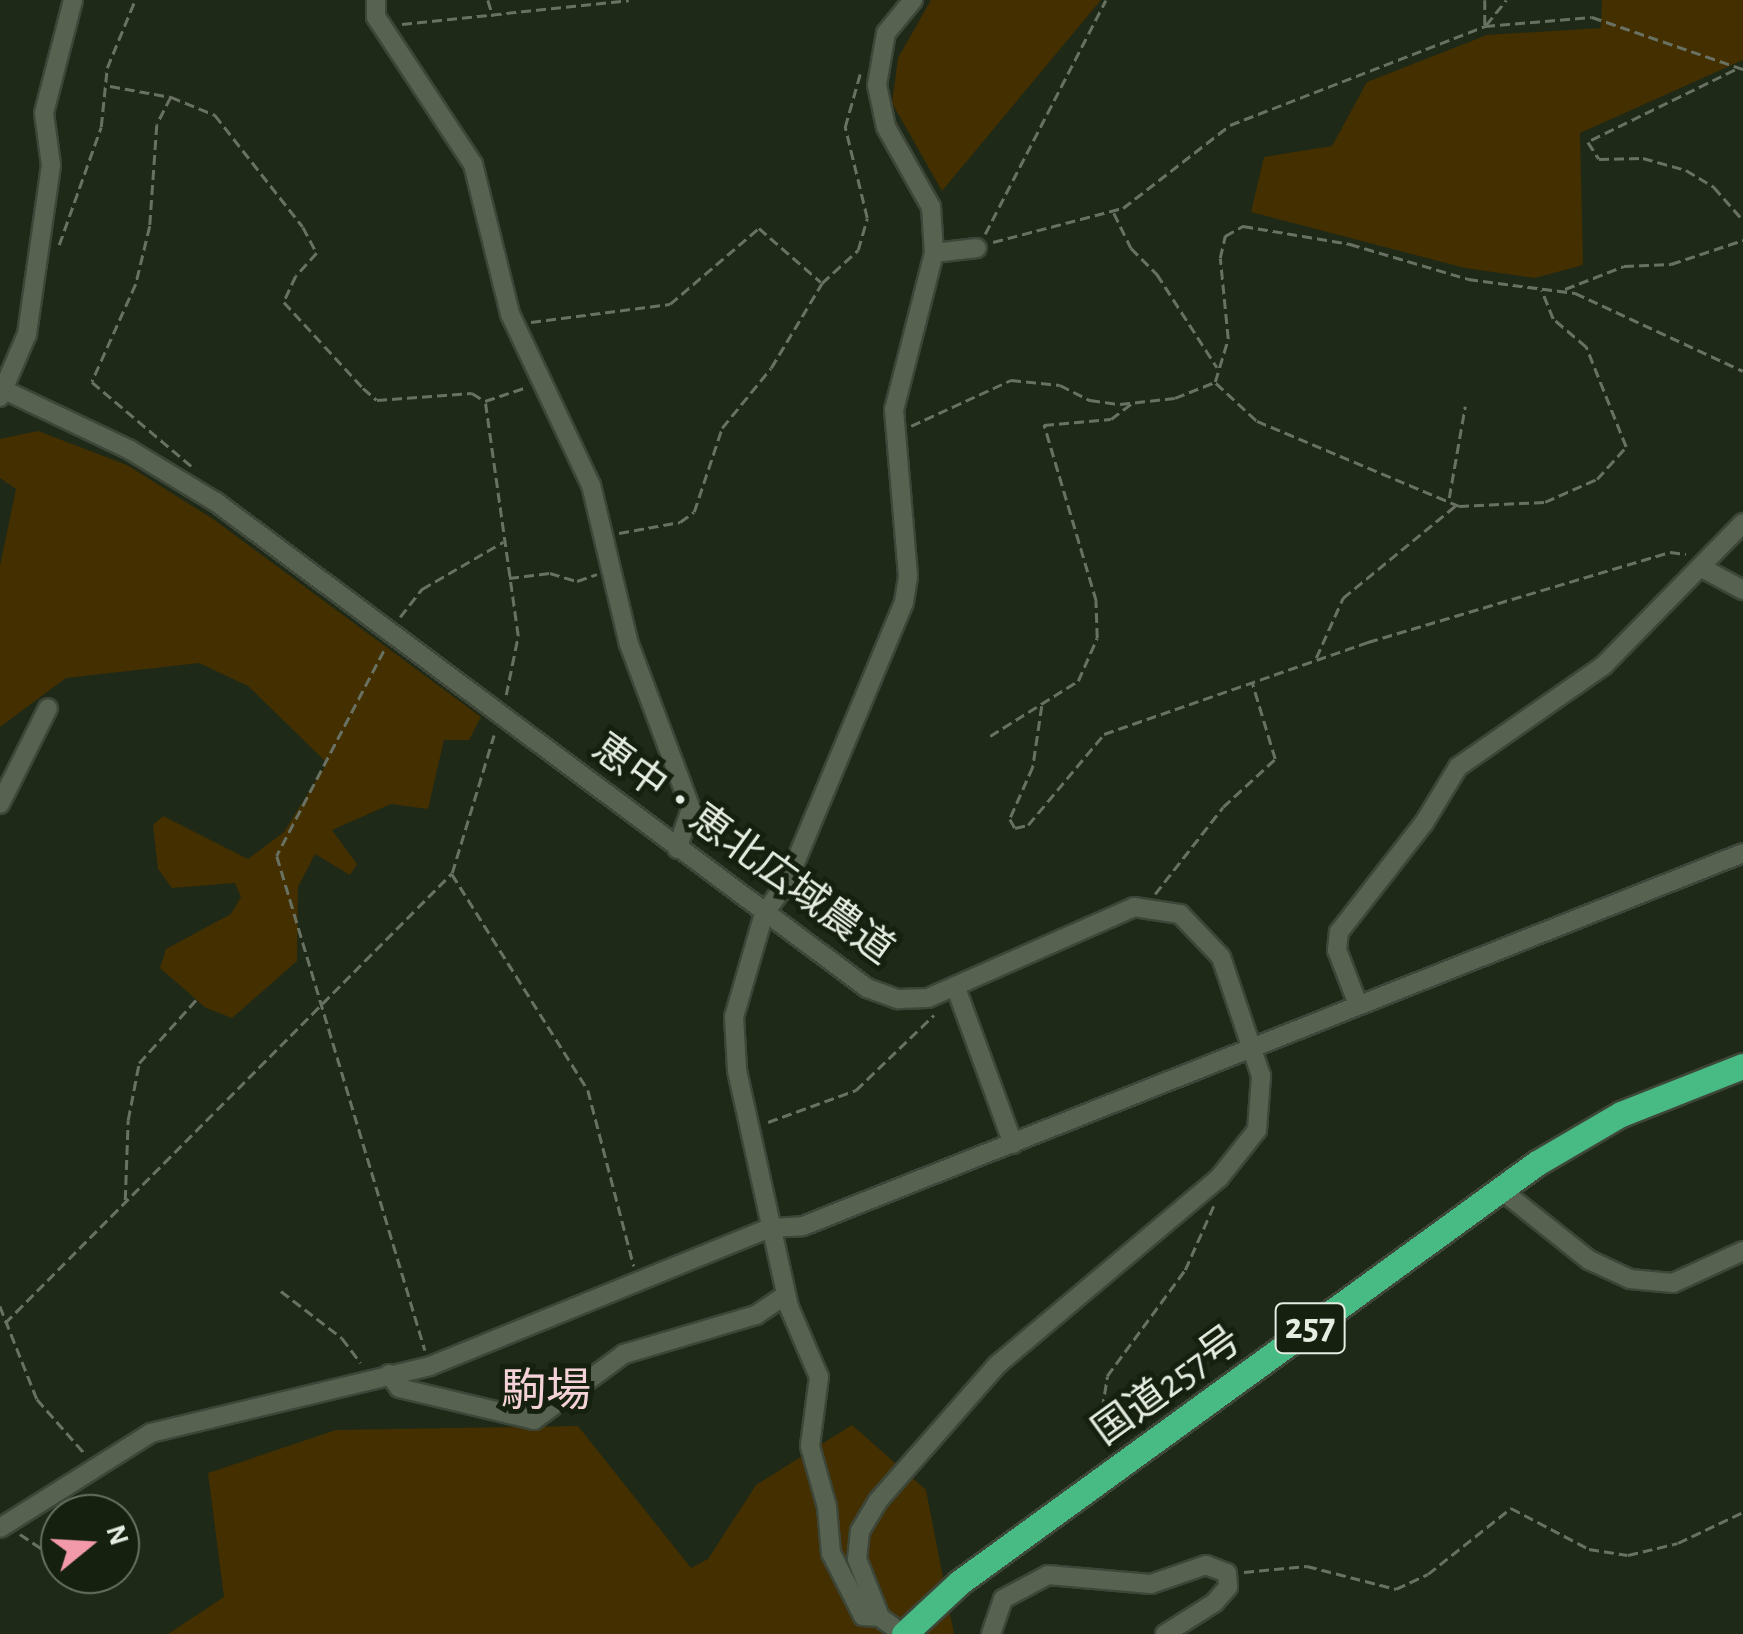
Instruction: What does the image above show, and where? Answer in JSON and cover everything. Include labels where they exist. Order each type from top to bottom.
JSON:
[{"type":"highway","name":"国道257号","points":[[903,1634],[960,1582],[1500,1189],[1621,1114],[1743,1066]]},
{"type":"street","points":[[1,392],[28,334],[51,165],[44,113],[73,0]]},
{"type":"street","points":[[376,0],[380,24],[472,164],[514,325],[578,451],[604,535],[629,644],[691,809],[677,850]]},
{"type":"street","points":[[880,1616],[862,1616],[831,1553],[827,1507],[810,1446],[819,1378],[786,1296],[737,1070],[734,1017],[764,914],[787,882],[900,616],[908,576],[893,429],[912,320],[934,253],[931,207],[886,127],[877,85],[886,33],[913,0]]},
{"type":"street","points":[[934,253],[977,248]]},
{"type":"street","name":"恵中・恵北広域農道","points":[[1,392],[130,450],[196,490],[867,988],[898,998],[935,995],[1110,914],[1152,907]]},
{"type":"street","points":[[1357,1002],[1337,950],[1339,932],[1424,823],[1458,767],[1604,665],[1743,523]]},
{"type":"street","points":[[1702,568],[1730,588],[1743,590]]},
{"type":"street","points":[[0,804],[48,708]]},
{"type":"street","points":[[2,1526],[94,1463],[178,1422],[430,1366],[770,1228],[804,1226],[1253,1049],[1357,1002],[1743,853]]},
{"type":"street","points":[[903,1634],[880,1616],[858,1559],[860,1530],[878,1501],[996,1365],[1211,1185],[1257,1130],[1263,1110],[1253,1049],[1221,957],[1180,914],[1152,907]]},
{"type":"street","points":[[956,988],[1013,1144]]},
{"type":"street","points":[[1500,1189],[1589,1260],[1630,1279],[1673,1282],[1743,1251]]},
{"type":"street","points":[[389,1374],[399,1388],[534,1420],[624,1354],[756,1315],[786,1296]]},
{"type":"street","points":[[990,1634],[1002,1599],[1048,1575],[1151,1584],[1206,1565],[1228,1573],[1228,1586],[1214,1603],[1166,1634]]},
{"type":"path","points":[[37,267],[56,252],[69,223],[110,86],[107,68],[135,0]]},
{"type":"path","points":[[488,0],[493,18]]},
{"type":"path","points":[[380,24],[493,18],[628,0]]},
{"type":"path","points":[[977,248],[1106,0]]},
{"type":"path","points":[[1486,0],[1486,26]]},
{"type":"path","points":[[1486,26],[1506,0]]},
{"type":"path","points":[[977,248],[1024,228],[1113,211],[1230,125],[1486,26],[1592,17],[1743,69]]},
{"type":"path","points":[[604,535],[680,522],[694,512],[722,428],[770,368],[822,283],[866,233],[846,107],[866,62],[882,54]]},
{"type":"path","points":[[1736,68],[1723,80],[1588,142],[1599,160],[1643,158],[1686,170],[1714,187],[1743,220]]},
{"type":"path","points":[[110,86],[171,97],[215,116],[303,227],[318,253],[296,276],[284,302],[377,400],[472,393],[485,401]]},
{"type":"path","points":[[171,97],[158,125],[150,226],[136,284],[92,382],[192,463],[196,490]]},
{"type":"path","points":[[1113,211],[1131,248],[1156,274],[1217,367]]},
{"type":"path","points":[[1214,382],[1228,339],[1222,247],[1225,236],[1243,226],[1364,247],[1468,279],[1564,290],[1743,371]]},
{"type":"path","points":[[514,325],[670,304],[759,228],[822,283]]},
{"type":"path","points":[[1564,290],[1624,266],[1671,264],[1743,240]]},
{"type":"path","points":[[1214,382],[1257,421],[1456,505],[1545,502],[1576,492],[1617,462],[1626,447],[1624,428],[1586,348],[1553,319],[1541,288]]},
{"type":"path","points":[[893,429],[1012,380],[1033,379],[1090,400],[1132,403],[1175,398],[1214,382]]},
{"type":"path","points":[[485,401],[544,381]]},
{"type":"path","points":[[485,401],[517,655],[506,695]]},
{"type":"path","points":[[990,736],[1078,681],[1092,654],[1098,619],[1044,425],[1111,418],[1132,403]]},
{"type":"path","points":[[1447,501],[1465,406]]},
{"type":"path","points":[[1316,660],[1343,598],[1456,505]]},
{"type":"path","points":[[430,1366],[277,856],[414,594],[503,542]]},
{"type":"path","points":[[1042,706],[1033,766],[1010,819],[1015,828],[1032,821],[1104,734],[1316,660],[1670,552],[1689,555],[1702,568]]},
{"type":"path","points":[[508,578],[550,574],[577,581],[613,571]]},
{"type":"path","points":[[1152,907],[1173,867],[1275,758],[1251,682]]},
{"type":"path","points":[[5,1323],[452,872],[494,734]]},
{"type":"path","points":[[452,872],[588,1090],[638,1283]]},
{"type":"path","points":[[751,1128],[856,1090],[928,1022],[938,1007],[935,995]]},
{"type":"path","points":[[126,1201],[128,1120],[139,1063],[196,1000]]},
{"type":"path","points":[[1126,1462],[1100,1397],[1118,1354],[1202,1242],[1216,1196],[1211,1185]]},
{"type":"path","points":[[281,1291],[352,1347],[365,1379]]},
{"type":"path","points":[[0,1306],[37,1400],[94,1463]]},
{"type":"path","points":[[1228,1573],[1307,1566],[1396,1588],[1428,1574],[1511,1508],[1589,1549],[1628,1555],[1678,1543],[1743,1512]]},
{"type":"path","points":[[2,1526],[40,1549]]},
{"type":"shaded area","points":[[931,0],[1101,0],[942,191],[892,103],[898,58]]},
{"type":"shaded area","points":[[1602,0],[1743,0],[1743,60],[1580,133],[1583,265],[1535,278],[1465,268],[1251,212],[1264,157],[1332,146],[1367,82],[1487,35],[1601,28]]},
{"type":"shaded area","points":[[38,431],[127,465],[213,519],[481,717],[469,740],[444,740],[428,809],[391,804],[332,830],[357,864],[350,875],[315,854],[298,887],[297,961],[232,1018],[206,1008],[160,968],[166,949],[231,914],[241,897],[235,883],[172,888],[158,869],[153,825],[163,816],[248,859],[284,832],[327,763],[248,686],[199,663],[66,678],[0,727],[0,566],[16,489],[0,478],[0,439]]},
{"type":"shaded area","points":[[852,1425],[926,1490],[954,1634],[168,1634],[224,1597],[208,1473],[336,1430],[578,1426],[691,1568],[708,1559],[756,1485]]},
{"type":"district","name":"駒場","points":[[546,1392]]}]
